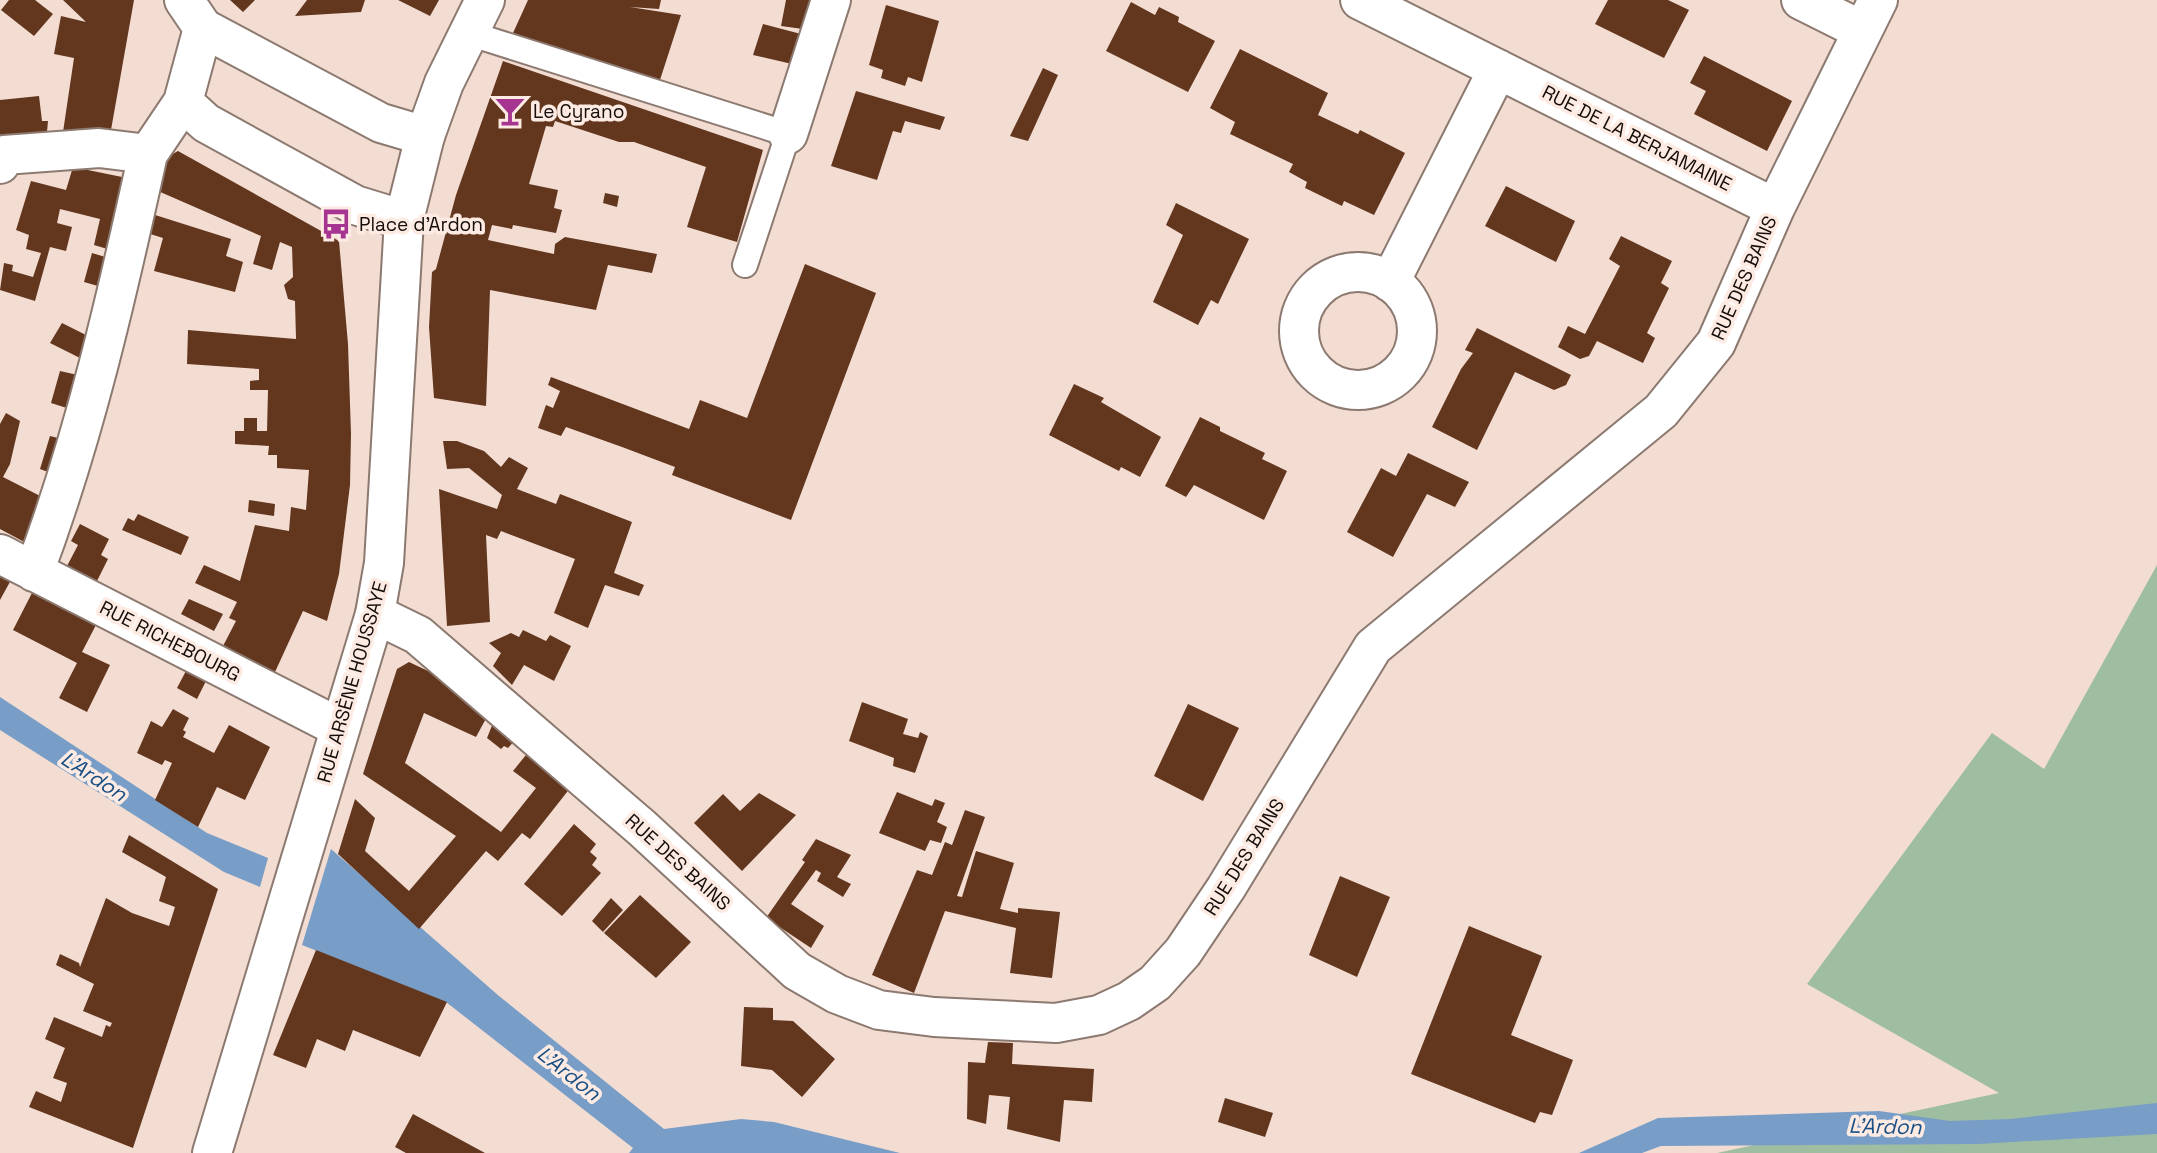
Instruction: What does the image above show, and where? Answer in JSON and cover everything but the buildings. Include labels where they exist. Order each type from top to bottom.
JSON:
[{"type":"street","name":"RUE ARSÈNE HOUSSAYE","points":[[212,1153],[375,614],[384,564],[404,220],[425,136],[444,83],[485,0]]},
{"type":"street","points":[[788,134],[831,0]]},
{"type":"street","name":"RUE DE LA BERJAMAINE","points":[[1360,0],[1775,208]]},
{"type":"street","points":[[1801,0],[1870,15]]},
{"type":"street","points":[[34,572],[59,505],[111,321],[148,154],[183,102],[193,14],[381,123],[425,136]]},
{"type":"street","name":"RUE DES BAINS","points":[[375,614],[418,635],[642,828],[797,971],[827,988],[879,1010],[934,1017],[1056,1023],[1099,1015],[1129,1001],[1155,983],[1183,952],[1226,888],[1373,647],[1661,411],[1716,343],[1775,208],[1870,15]]},
{"type":"street","points":[[1390,282],[1498,69]]},
{"type":"street","points":[[183,102],[206,123],[355,205],[404,220]]},
{"type":"street","points":[[0,163],[4,155],[99,148],[148,154]]},
{"type":"street","name":"RUE RICHEBOURG","points":[[0,554],[340,728]]},
{"type":"lane","points":[[468,33],[788,134],[746,265]]},
{"type":"green space","points":[[2157,565],[2157,1153],[1717,1153],[1999,1093],[1807,984],[1992,733],[2044,769]]},
{"type":"water","name":"L'Ardon","points":[[0,697],[207,833],[268,858],[260,887],[224,872],[0,730]]},
{"type":"water","name":"L'Ardon","points":[[331,849],[499,996],[664,1129],[741,1119],[774,1122],[900,1153],[629,1153],[633,1148],[446,1002],[302,945]]},
{"type":"water","name":"L'Ardon","points":[[2157,1103],[2157,1134],[1978,1144],[1661,1146],[1642,1153],[1579,1153],[1658,1118],[1879,1111],[1950,1121],[2010,1119]]},
{"type":"place","name":"Le Cyrano","points":[[510,111]]},
{"type":"place","name":"Place d'Ardon","points":[[336,224]]}]
